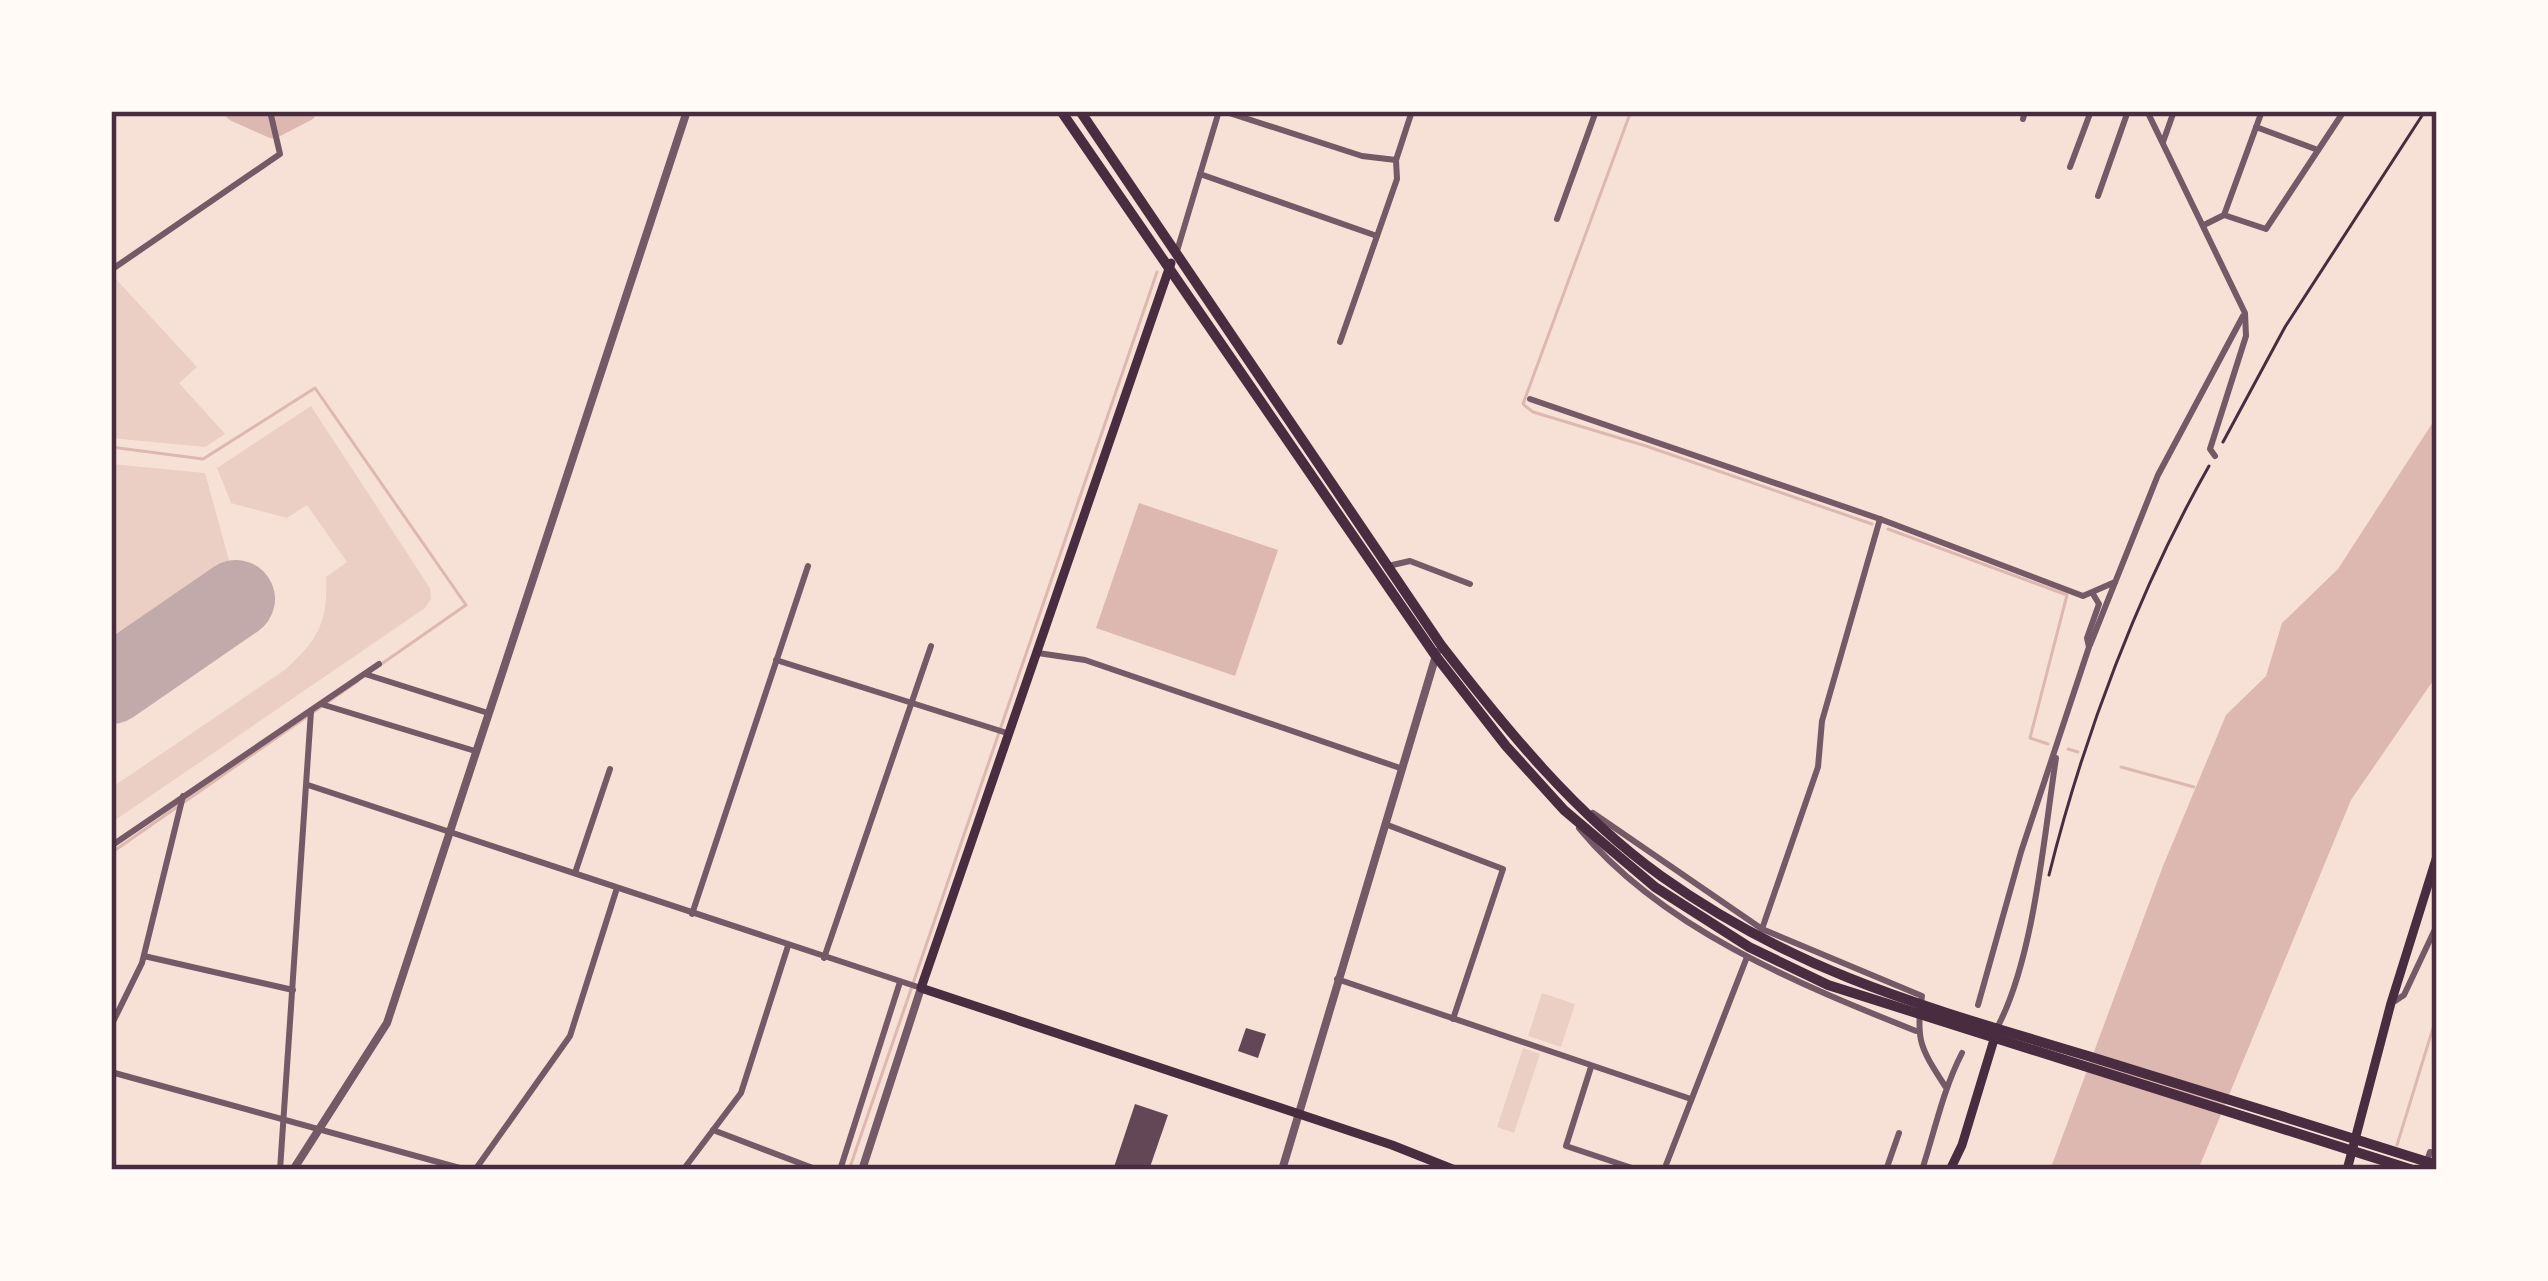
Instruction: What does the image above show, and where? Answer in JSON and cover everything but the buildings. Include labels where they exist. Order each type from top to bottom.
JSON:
[{"type":"highway","points":[[1061,111],[1173,260],[1388,566],[1480,716],[1564,811],[1621,860],[1749,947],[1830,980],[1995,1034],[2356,1138],[2413,1170]]},
{"type":"highway","points":[[1080,111],[1173,260],[1438,650],[1604,830],[1660,875],[1830,980]]},
{"type":"highway","points":[[2013,1039],[2338,1148],[2437,1165]]},
{"type":"main road","points":[[1173,260],[1035,652],[1000,731],[921,988],[1392,1144],[1455,1170]]},
{"type":"main road","points":[[2347,1170],[2391,1003],[2437,856]]},
{"type":"main road","points":[[1950,1170],[1995,1034]]},
{"type":"street","points":[[293,1170],[387,1023],[687,111]]},
{"type":"street","points":[[1173,260],[1221,111],[1362,156],[1396,160]]},
{"type":"street","points":[[1340,342],[1397,179],[1396,160],[1412,111]]},
{"type":"street","points":[[1557,219],[1596,111]]},
{"type":"street","points":[[2070,167],[2091,111]]},
{"type":"street","points":[[2098,196],[2128,111]]},
{"type":"street","points":[[2147,111],[2245,313],[2246,336],[2210,449],[2215,456]]},
{"type":"street","points":[[2163,142],[2174,111]]},
{"type":"street","points":[[2204,225],[2224,215],[2262,111]]},
{"type":"street","points":[[2224,215],[2266,229],[2344,111]]},
{"type":"street","points":[[111,270],[280,154],[271,116]]},
{"type":"street","points":[[2256,128],[2318,150]]},
{"type":"street","points":[[1200,174],[1377,236]]},
{"type":"street","points":[[1978,1005],[2021,852],[2089,647],[2158,476],[2245,313]]},
{"type":"street","points":[[1530,399],[1880,519],[2083,596],[2115,582]]},
{"type":"street","points":[[1762,929],[1818,767],[1822,721],[1880,519]]},
{"type":"street","points":[[1388,566],[1409,561],[1470,584]]},
{"type":"street","points":[[692,914],[808,566]]},
{"type":"street","points":[[2089,647],[2087,638],[2098,604],[2093,593]]},
{"type":"street","points":[[824,958],[931,646]]},
{"type":"street","points":[[1282,1170],[1438,650]]},
{"type":"street","points":[[1035,652],[1085,660],[1400,768]]},
{"type":"street","points":[[776,660],[1000,731]]},
{"type":"street","points":[[111,846],[379,664]]},
{"type":"street","points":[[365,674],[488,713]]},
{"type":"street","points":[[321,704],[475,751]]},
{"type":"street","points":[[280,1170],[311,711]]},
{"type":"street","points":[[1995,1034],[2015,980],[2032,910],[2059,743]]},
{"type":"street","points":[[574,873],[610,770]]},
{"type":"street","points":[[308,785],[921,988],[862,1170]]},
{"type":"street","points":[[111,1026],[144,956],[183,796]]},
{"type":"street","points":[[1573,799],[1762,929],[1922,996],[1916,1031],[1945,1086]]},
{"type":"street","points":[[1564,811],[1604,859],[1747,957],[1916,1031]]},
{"type":"street","points":[[1383,823],[1503,868],[1453,1019]]},
{"type":"street","points":[[111,1072],[471,1170],[570,1036],[617,888]]},
{"type":"street","points":[[2391,1003],[2404,995],[2437,925]]},
{"type":"street","points":[[696,1170],[684,1168],[741,1093],[788,946]]},
{"type":"street","points":[[144,956],[293,990]]},
{"type":"street","points":[[1664,1170],[1747,957]]},
{"type":"street","points":[[1337,980],[1690,1100]]},
{"type":"street","points":[[840,1170],[900,982]]},
{"type":"street","points":[[1922,1170],[1945,1086],[1962,1053]]},
{"type":"street","points":[[1592,1066],[1566,1146],[1638,1170]]},
{"type":"street","points":[[713,1130],[818,1170]]},
{"type":"street","points":[[1886,1170],[1899,1133]]},
{"type":"street","points":[[2424,1170],[2430,1152],[2437,1154]]},
{"type":"path","points":[[2049,877],[2064,815],[2123,650],[2188,505],[2285,327],[2425,111]]},
{"type":"shaded area","points":[[114,277],[197,367],[179,383],[225,434],[205,447],[111,438]]},
{"type":"shaded area","points":[[311,406],[430,588],[431,599],[425,608],[111,823],[111,788],[286,669],[319,628],[326,577],[347,562],[307,505],[287,518],[231,503],[217,468]]},
{"type":"shaded area","points":[[2437,416],[2437,675],[2351,800],[2198,1170],[2050,1170],[2163,866],[2226,715],[2266,676],[2282,623],[2338,569]]},
{"type":"shaded area","points":[[111,464],[205,473],[229,560],[111,640]]},
{"type":"shaded area","points":[[1139,503],[1278,550],[1235,676],[1096,628]]},
{"type":"shaded area","points":[[1542,993],[1575,1004],[1561,1047],[1528,1036]]},
{"type":"shaded area","points":[[1523,1048],[1540,1054],[1514,1133],[1497,1127]]},
{"type":"waterway","points":[[235,111],[273,128],[306,111]]},
{"type":"waterway","points":[[1631,111],[1523,404],[1533,412],[1872,524]]},
{"type":"waterway","points":[[849,1170],[1157,272]]},
{"type":"waterway","points":[[111,447],[203,459],[315,388],[466,605],[380,665]]},
{"type":"waterway","points":[[1888,529],[2067,595],[2030,738],[2048,744]]},
{"type":"waterway","points":[[111,853],[358,681]]},
{"type":"waterway","points":[[2068,749],[2078,752]]},
{"type":"waterway","points":[[2121,767],[2194,787]]},
{"type":"waterway","points":[[2397,1145],[2437,1015]]},
{"type":"runway","points":[[111,685],[236,599]]}]
